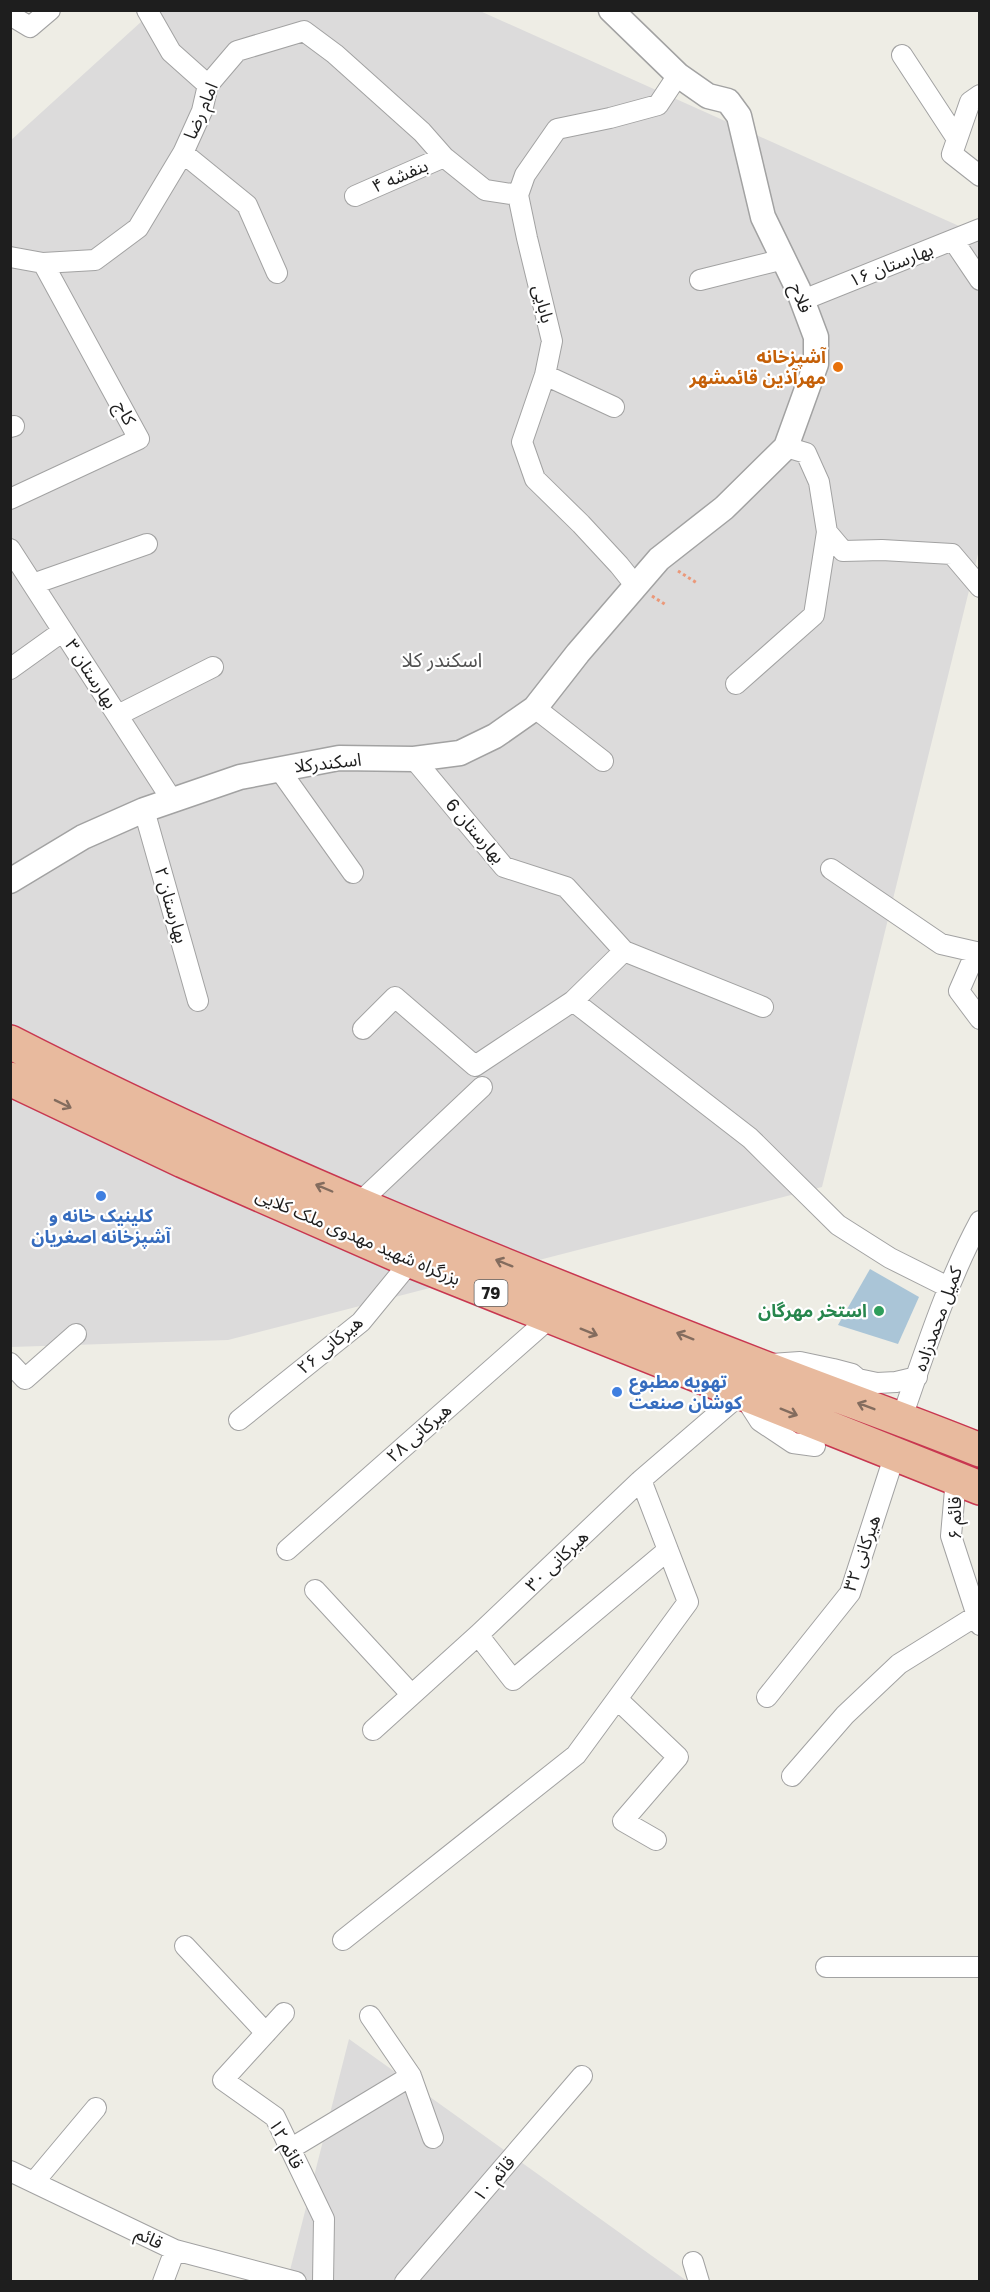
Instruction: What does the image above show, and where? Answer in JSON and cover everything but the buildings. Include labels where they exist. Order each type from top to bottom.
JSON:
[{"type":"highway","name":"بزرگراه شهید مهدوی ملک کلایی","points":[[10,1042],[197,1132],[750,1379],[895,1454],[968,1483]]},
{"type":"highway","name":"بزرگراه شهید مهدوی ملک کلایی","points":[[10,1078],[183,1161],[411,1261],[551,1317],[750,1379],[901,1420],[980,1450]]},
{"type":"street","points":[[10,15],[30,27],[50,10]]},
{"type":"street","points":[[147,10],[171,52],[208,85]]},
{"type":"street","name":"فلاح","points":[[611,10],[678,75],[708,96],[728,101],[739,116],[763,217],[803,300],[816,337],[816,364],[786,447],[724,508],[659,559],[635,585]]},
{"type":"street","name":"امام رضا","points":[[10,257],[43,263],[95,260],[138,228],[183,153],[202,111],[208,85],[237,51],[304,31],[335,54],[422,132],[444,157],[485,190],[518,195]]},
{"type":"street","points":[[902,55],[957,139]]},
{"type":"street","points":[[518,195],[525,175],[557,129],[658,105],[678,75]]},
{"type":"street","points":[[980,95],[970,102],[952,154],[980,176]]},
{"type":"street","points":[[183,153],[247,205],[278,273]]},
{"type":"street","name":"بنفشه ۴","points":[[355,196],[444,157]]},
{"type":"street","name":"بابایی","points":[[518,195],[552,341],[545,375],[522,442],[535,479],[596,540],[635,585]]},
{"type":"street","name":"بهارستان ۱۶","points":[[803,300],[980,229]]},
{"type":"street","points":[[953,240],[980,280]]},
{"type":"street","points":[[700,280],[784,259]]},
{"type":"street","name":"کاج","points":[[10,499],[139,439],[43,263]]},
{"type":"street","points":[[545,375],[614,407]]},
{"type":"street","points":[[736,684],[814,615],[827,532],[819,482],[806,453],[786,447]]},
{"type":"street","points":[[827,532],[843,551],[882,550],[952,554],[980,587]]},
{"type":"street","points":[[33,584],[147,544]]},
{"type":"street","name":"بهارستان ۳","points":[[10,549],[172,800]]},
{"type":"street","name":"اسکندرکلا","points":[[10,881],[83,837],[144,810],[240,777],[339,758],[414,759],[460,753],[495,736],[535,708],[635,585]]},
{"type":"street","points":[[10,669],[63,630]]},
{"type":"street","points":[[118,716],[213,667]]},
{"type":"street","points":[[535,708],[603,761]]},
{"type":"street","name":"بهارستان 6","points":[[414,759],[504,867],[566,887],[624,951],[763,1007]]},
{"type":"street","points":[[279,769],[353,873]]},
{"type":"street","name":"بهارستان ۲","points":[[144,810],[198,1001]]},
{"type":"street","points":[[831,869],[941,944],[976,952],[959,991],[980,1018]]},
{"type":"street","points":[[363,1029],[395,997],[475,1066],[573,1001],[624,951]]},
{"type":"street","points":[[573,1001],[750,1138],[838,1225],[890,1258],[948,1287]]},
{"type":"street","points":[[359,1203],[482,1087]]},
{"type":"street","name":"کمیل محمدزاده","points":[[901,1420],[948,1287],[962,1253],[980,1221]]},
{"type":"street","name":"هیرکانی ۲۶","points":[[239,1419],[361,1322],[411,1261]]},
{"type":"street","name":"هیرکانی ۲۸","points":[[287,1550],[551,1317]]},
{"type":"street","points":[[10,1363],[25,1379],[76,1334]]},
{"type":"street","points":[[815,1446],[793,1443],[760,1421],[750,1379],[800,1362],[852,1374],[858,1379],[877,1383],[896,1382],[916,1377]]},
{"type":"street","name":"هیرکانی ۳۰","points":[[373,1730],[478,1635],[750,1379]]},
{"type":"street","name":"هیرکانی ۳۲","points":[[767,1697],[850,1593],[895,1454]]},
{"type":"street","points":[[343,1940],[576,1755],[688,1602],[641,1480]]},
{"type":"street","name":"قائم ۶","points":[[968,1483],[951,1536],[978,1620]]},
{"type":"street","points":[[478,1635],[513,1680],[668,1550]]},
{"type":"street","points":[[315,1590],[411,1694]]},
{"type":"street","points":[[792,1776],[845,1715],[899,1664],[978,1620]]},
{"type":"street","points":[[617,1699],[678,1757],[623,1821],[656,1840]]},
{"type":"street","points":[[185,1946],[266,2033]]},
{"type":"street","points":[[826,1967],[980,1967]]},
{"type":"street","name":"قائم ۱۲","points":[[284,2013],[223,2079],[275,2117],[324,2219],[323,2282]]},
{"type":"street","points":[[370,2016],[411,2076],[433,2138]]},
{"type":"street","points":[[290,2149],[411,2076]]},
{"type":"street","name":"قائم ۱۰","points":[[405,2282],[582,2076]]},
{"type":"street","points":[[34,2182],[96,2108]]},
{"type":"street","name":"قائم","points":[[10,2170],[175,2250],[296,2282]]},
{"type":"street","points":[[163,2282],[175,2250]]},
{"type":"street","points":[[693,2262],[699,2282]]},
{"type":"shaded area","points":[[153,11],[480,11],[979,235],[979,550],[822,1187],[228,1340],[11,1347],[10,141]]},
{"type":"shaded area","points":[[349,2039],[687,2281],[287,2282]]},
{"type":"water","name":"استخر مهرگان","points":[[870,1269],[919,1297],[898,1344],[838,1325]]},
{"type":"place","name":"آشپزخانه مهرآذین قائمشهر","points":[[838,367]]},
{"type":"place","name":"کلینیک خانه و آشپزخانه اصغریان","points":[[101,1196]]},
{"type":"place","name":"استخر مهرگان","points":[[879,1311]]},
{"type":"place","name":"تهویه مطبوع کوشان صنعت","points":[[617,1392]]},
{"type":"district","name":"اسکندر کلا","points":[[442,660]]}]
